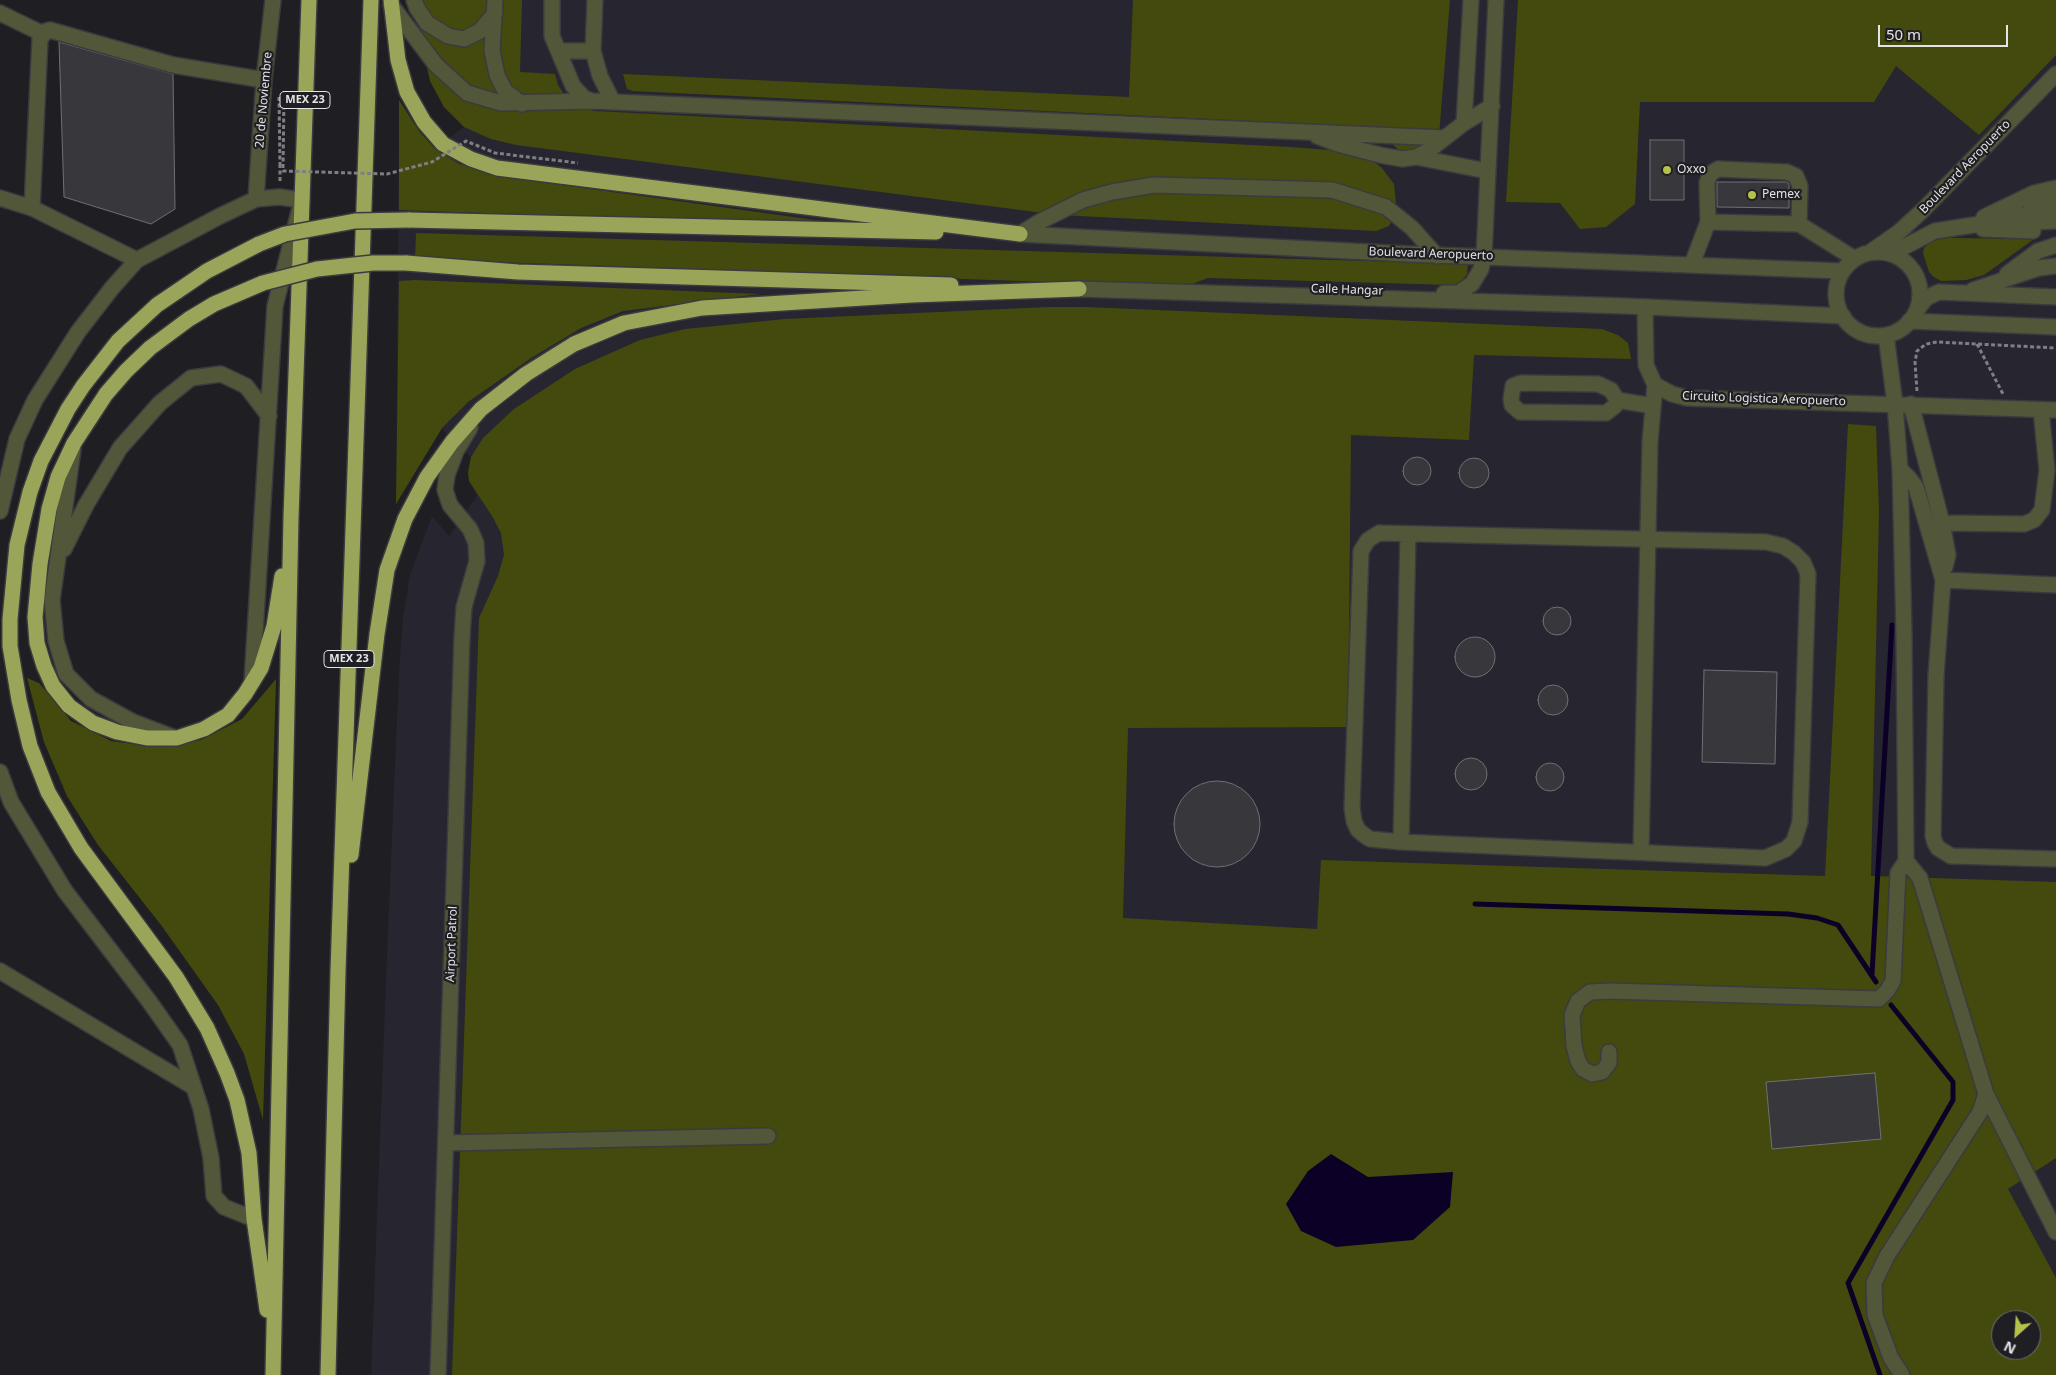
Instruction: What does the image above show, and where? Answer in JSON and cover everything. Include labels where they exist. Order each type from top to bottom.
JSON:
[{"type":"highway","name":"MEX 23","points":[[273,1375],[292,518],[309,0]]},
{"type":"highway","name":"MEX 23","points":[[328,1375],[338,972],[371,0]]},
{"type":"highway","points":[[391,2],[398,60],[407,92],[424,122],[443,144],[471,159],[497,168],[1020,234]]},
{"type":"highway","points":[[274,1354],[254,1219],[249,1153],[237,1100],[218,1050],[176,977],[81,848],[48,792],[30,746],[19,700],[10,646],[10,619],[17,545],[30,492],[41,461],[68,409],[83,386],[118,342],[157,306],[207,271],[259,244],[285,234],[355,220],[1020,234]]},
{"type":"highway","points":[[292,518],[274,626],[261,668],[228,715],[204,729],[177,738],[147,738],[125,734],[93,723],[69,706],[53,686],[37,643],[35,617],[40,564],[49,509],[58,477],[74,443],[106,394],[126,370],[150,348],[189,319],[214,304],[264,283],[316,269],[373,263],[406,263],[518,272],[1080,289]]},
{"type":"highway","points":[[338,972],[369,696],[388,570],[405,519],[427,477],[452,442],[481,409],[526,374],[574,344],[624,323],[702,308],[902,296],[1080,289]]},
{"type":"street","name":"20 de Noviembre","points":[[256,199],[264,80],[273,0]]},
{"type":"street","points":[[414,0],[427,22],[448,36],[464,39],[480,31],[495,6]]},
{"type":"street","points":[[552,0],[552,36],[572,86],[584,98],[592,101]]},
{"type":"street","points":[[595,0],[592,51],[600,76],[614,102]]},
{"type":"street","points":[[1464,123],[1471,0]]},
{"type":"street","name":"Calle Hangar","points":[[1188,291],[1218,285],[1458,293],[1472,284],[1481,269],[1484,256],[1496,0]]},
{"type":"street","points":[[391,2],[436,66],[467,93],[501,103],[592,101],[1445,138]]},
{"type":"street","points":[[495,6],[492,51],[497,75],[505,91],[522,104]]},
{"type":"street","points":[[0,13],[43,34]]},
{"type":"street","points":[[32,208],[40,38],[50,30],[173,65],[264,80]]},
{"type":"street","points":[[558,51],[592,51]]},
{"type":"street","name":"Boulevard Aeropuerto","points":[[1868,255],[1899,232],[1922,211],[2056,74]]},
{"type":"street","points":[[1303,132],[1338,144],[1402,159],[1416,157],[1428,151],[1464,123],[1492,106]]},
{"type":"street","points":[[1416,157],[1488,171]]},
{"type":"street","points":[[1692,264],[1708,222],[1707,183],[1710,174],[1718,169],[1753,169],[1787,172],[1796,176],[1800,186],[1799,224]]},
{"type":"street","points":[[1020,234],[1038,222],[1083,200],[1154,184],[1332,190],[1386,207],[1412,228],[1437,256]]},
{"type":"street","points":[[1952,228],[1971,223],[2034,193],[2056,188]]},
{"type":"street","points":[[0,511],[17,439],[35,400],[78,332],[112,288],[137,260],[256,199],[279,197],[302,200],[275,306],[252,682]]},
{"type":"street","points":[[0,198],[32,208],[137,260]]},
{"type":"street","points":[[1952,228],[1980,222],[2041,200],[2056,198]]},
{"type":"street","points":[[2056,210],[2041,211],[1935,231],[1900,249],[1868,255],[1842,272],[1836,294],[1842,316],[1851,325],[1861,332],[1886,335],[1899,330],[1912,317],[1926,298],[1932,294],[2056,287]]},
{"type":"street","points":[[1952,228],[2056,221]]},
{"type":"street","points":[[1708,222],[1799,224],[1868,255],[1894,256],[1906,263],[1918,282],[1919,303],[1912,317]]},
{"type":"street","points":[[1952,228],[2056,231]]},
{"type":"street","name":"Boulevard Aeropuerto","points":[[1020,234],[1437,256],[1692,264],[1842,272]]},
{"type":"street","points":[[2002,278],[2038,251],[2056,245]]},
{"type":"street","points":[[1988,286],[2044,257],[2056,255]]},
{"type":"street","points":[[1970,291],[2039,268],[2056,266]]},
{"type":"street","points":[[1970,291],[2038,277],[2056,276]]},
{"type":"street","points":[[1080,289],[1188,291],[1842,316]]},
{"type":"street","points":[[1952,292],[2056,297]]},
{"type":"street","points":[[1641,851],[1648,539],[1655,385],[1646,365],[1645,308]]},
{"type":"street","points":[[1912,317],[2056,327]]},
{"type":"street","points":[[1609,1052],[1608,1063],[1602,1072],[1592,1074],[1582,1069],[1578,1061],[1574,1046],[1572,1015],[1578,1001],[1590,992],[1878,998],[1887,991],[1893,981],[1898,873],[1906,861],[1904,619],[1900,469],[1895,404],[1886,335]]},
{"type":"street","points":[[57,561],[86,505],[120,448],[160,403],[191,378],[221,374],[246,386],[269,416]]},
{"type":"street","points":[[1617,400],[1611,410],[1606,413],[1596,413],[1520,412],[1512,405],[1511,400],[1513,386],[1522,383],[1598,384],[1611,390],[1617,400],[1653,406]]},
{"type":"street","name":"Circuito Logistica Aeropuerto","points":[[1655,385],[1672,394],[1687,398],[1895,404],[1914,401],[2049,410]]},
{"type":"street","points":[[1914,401],[1948,555],[1948,562],[1942,575],[1936,684],[1933,836],[1938,848],[1952,856],[2056,859]]},
{"type":"street","name":"Airport Patrol","points":[[438,1375],[462,637],[464,607],[477,561],[476,542],[470,529],[450,505],[445,490],[447,475],[456,451],[481,409]]},
{"type":"street","points":[[1942,523],[2024,524],[2034,520],[2042,510],[2047,470],[2049,410]]},
{"type":"street","points":[[74,443],[52,600],[56,641],[66,674],[91,699],[133,722],[177,738]]},
{"type":"street","points":[[1900,469],[1916,487],[1942,575]]},
{"type":"street","points":[[1379,533],[1408,534],[1766,542],[1783,546],[1794,553],[1803,562],[1808,574],[1800,822],[1794,841],[1786,849],[1766,858],[1641,851],[1402,842],[1370,839],[1364,835],[1358,830],[1352,808],[1361,551],[1368,540],[1379,533]]},
{"type":"street","points":[[1402,842],[1408,534]]},
{"type":"street","points":[[1942,575],[2056,585]]},
{"type":"street","points":[[0,772],[11,802],[65,891],[180,1045],[201,1109],[211,1158],[214,1196],[224,1207],[254,1219]]},
{"type":"street","points":[[1906,861],[1920,878],[1986,1094],[2052,1216],[2056,1232]]},
{"type":"street","points":[[0,971],[192,1086]]},
{"type":"street","points":[[1902,1375],[1891,1358],[1875,1315],[1874,1283],[1887,1256],[1980,1112],[1986,1094]]},
{"type":"street","points":[[446,1143],[768,1136]]},
{"type":"path","points":[[280,166],[279,96],[284,96],[283,171],[387,174],[432,162],[466,141],[495,153],[578,163]]},
{"type":"path","points":[[1914,401],[1917,351],[1926,344],[1937,342],[2056,348]]},
{"type":"path","points":[[1977,344],[2006,401]]},
{"type":"shaded area","points":[[412,0],[2056,0],[2056,1375],[371,1375],[387,953],[403,617],[410,575],[432,516],[449,536],[477,496],[469,481],[468,472],[471,457],[442,429],[396,504],[399,100],[419,131],[435,149],[464,127],[444,107],[430,81]]},
{"type":"shaded area","points":[[1331,1154],[1368,1177],[1453,1172],[1450,1207],[1413,1240],[1336,1247],[1301,1231],[1286,1204],[1308,1171]]},
{"type":"green space","points":[[412,0],[522,0],[520,72],[555,74],[558,85],[567,99],[580,108],[595,111],[1342,151],[1366,157],[1381,167],[1394,184],[1396,204],[1394,217],[1389,226],[1376,231],[1059,215],[516,145],[491,139],[464,127],[444,107],[430,81]]},
{"type":"green space","points":[[1133,0],[1450,0],[1438,148],[1401,152],[1389,141],[1368,128],[1354,126],[633,91],[627,89],[623,74],[1129,97]]},
{"type":"green space","points":[[1518,0],[2056,0],[2056,55],[1979,135],[1896,66],[1874,102],[1640,102],[1635,204],[1606,227],[1580,229],[1560,203],[1506,202]]},
{"type":"green space","points":[[399,100],[419,131],[435,149],[459,164],[497,176],[858,226],[399,210]]},
{"type":"green space","points":[[416,233],[1468,264],[1467,274],[1461,282],[1451,285],[1208,278],[1184,287],[415,259]]},
{"type":"green space","points":[[1942,238],[2034,239],[1984,275],[1966,280],[1941,281],[1929,272],[1923,253],[1924,248],[1929,243]]},
{"type":"green space","points":[[415,280],[760,294],[623,311],[581,328],[531,358],[468,402],[442,428],[396,504],[399,281]]},
{"type":"green space","points":[[1048,307],[1087,307],[1602,329],[1618,335],[1628,343],[1631,359],[1474,355],[1469,440],[1351,435],[1348,727],[1128,728],[1123,918],[1317,929],[1321,860],[1825,876],[1848,424],[1876,426],[1879,511],[1871,876],[2056,882],[2056,1158],[2008,1189],[2056,1278],[2056,1375],[452,1375],[479,618],[498,576],[504,555],[501,533],[469,481],[468,472],[471,457],[483,438],[514,409],[575,369],[640,340],[685,329],[785,319]]},
{"type":"green space","points":[[27,678],[39,683],[71,721],[111,741],[156,747],[201,740],[242,719],[276,679],[263,1120],[244,1054],[218,1005],[161,925],[98,845],[67,796],[44,742]]},
{"type":"building","points":[[59,42],[173,74],[175,209],[151,224],[64,197]]},
{"type":"building","name":"Oxxo","points":[[1650,140],[1684,140],[1684,200],[1650,200]]},
{"type":"building","name":"Pemex","points":[[1717,182],[1787,182],[1789,184],[1789,208],[1717,207]]},
{"type":"building","points":[[1417,457],[1427,461],[1431,471],[1427,481],[1417,485],[1407,481],[1403,471],[1407,461]]},
{"type":"building","points":[[1474,458],[1484,463],[1489,473],[1484,483],[1474,488],[1464,483],[1459,473],[1464,463]]},
{"type":"building","points":[[1557,607],[1567,611],[1571,621],[1567,631],[1557,635],[1547,631],[1543,621],[1547,611]]},
{"type":"building","points":[[1479,637],[1486,640],[1492,646],[1495,657],[1494,665],[1486,674],[1479,677],[1471,677],[1464,674],[1456,665],[1455,653],[1458,646],[1467,638]]},
{"type":"building","points":[[1704,670],[1777,672],[1775,764],[1702,762]]},
{"type":"building","points":[[1553,685],[1564,689],[1568,700],[1564,711],[1553,715],[1542,711],[1538,700],[1542,689]]},
{"type":"building","points":[[1471,758],[1483,762],[1487,774],[1483,786],[1471,790],[1459,786],[1455,774],[1459,762]]},
{"type":"building","points":[[1550,763],[1560,767],[1564,777],[1560,787],[1550,791],[1540,787],[1536,777],[1540,767]]},
{"type":"building","points":[[1217,781],[1233,785],[1247,794],[1256,808],[1260,824],[1256,840],[1247,854],[1233,863],[1217,867],[1201,863],[1187,854],[1178,840],[1174,824],[1178,808],[1187,794],[1201,785]]},
{"type":"building","points":[[1875,1073],[1881,1139],[1772,1149],[1766,1082]]},
{"type":"waterway","points":[[1872,974],[1892,625]]},
{"type":"waterway","points":[[1475,904],[1788,914],[1817,918],[1838,925],[1876,982]]},
{"type":"waterway","points":[[1880,1375],[1848,1283],[1953,1100],[1953,1082],[1891,1005]]},
{"type":"place","name":"Oxxo","points":[[1667,170]]},
{"type":"place","name":"Pemex","points":[[1752,195]]}]
